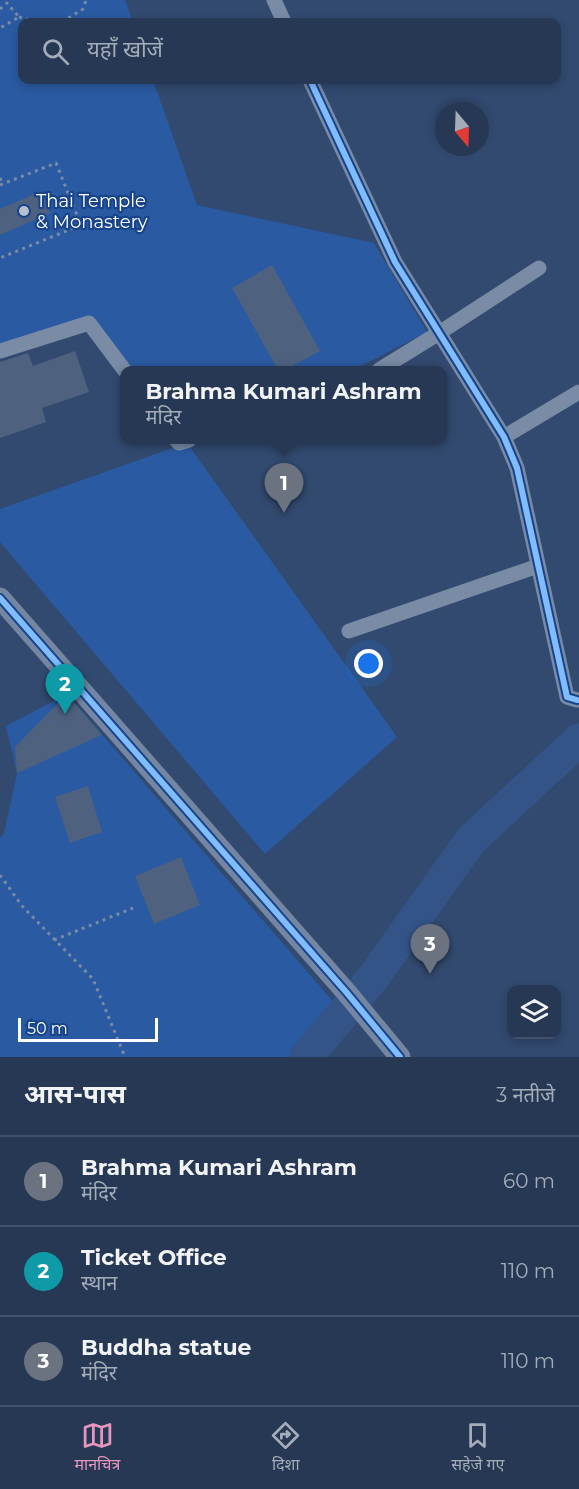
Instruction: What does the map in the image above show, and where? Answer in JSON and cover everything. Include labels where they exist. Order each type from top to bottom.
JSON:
[{"type":"street","points":[[274,0],[282,18]]},
{"type":"street","points":[[312,84],[395,262],[504,437],[517,468],[567,697],[577,700]]},
{"type":"street","points":[[385,366],[539,268]]},
{"type":"street","points":[[0,351],[89,323],[121,366]]},
{"type":"street","points":[[504,437],[579,392]]},
{"type":"street","points":[[349,631],[538,566]]},
{"type":"street","points":[[0,598],[400,1057]]},
{"type":"path","points":[[68,18],[83,9],[86,0]]},
{"type":"path","points":[[0,9],[7,1],[19,17],[23,18]]},
{"type":"path","points":[[0,28],[19,17]]},
{"type":"path","points":[[0,178],[2,184],[56,163],[81,225],[0,258]]},
{"type":"path","points":[[0,875],[22,906],[93,979],[125,1057]]},
{"type":"path","points":[[54,940],[133,908]]},
{"type":"shaded area","points":[[0,0],[125,0],[132,18],[18,18],[18,84],[154,84],[197,205],[374,243],[427,332],[360,366],[127,366],[88,317],[0,344]]},
{"type":"shaded area","points":[[188,444],[397,737],[265,854],[0,542],[0,509]]},
{"type":"shaded area","points":[[67,694],[337,1006],[289,1057],[0,1057],[0,838],[4,833],[17,773],[6,726]]},
{"type":"building","name":"Thai Temple & Monastery","points":[[41,191],[50,213],[0,235],[0,209]]},
{"type":"building","points":[[272,265],[320,351],[292,366],[276,366],[232,288]]},
{"type":"building","points":[[75,351],[89,392],[42,408],[46,422],[0,438],[0,362],[28,353],[33,366]]},
{"type":"building","points":[[67,694],[102,735],[17,773],[15,747]]},
{"type":"building","points":[[88,786],[102,832],[70,843],[55,797]]},
{"type":"building","points":[[181,857],[200,905],[154,924],[135,876]]},
{"type":"waterway","points":[[306,1057],[372,979],[471,840],[579,740]]},
{"type":"cycle path","points":[[312,84],[395,262],[504,437],[517,468],[567,697],[577,700]]},
{"type":"cycle path","points":[[0,598],[347,993],[400,1057]]},
{"type":"place","name":"Thai Temple & Monastery","points":[[24,211]]},
{"type":"place","name":"Brahma Kumari Ashram","points":[[284,513]]},
{"type":"place","name":"Ticket Office","points":[[65,714]]},
{"type":"place","name":"Buddha statue","points":[[430,974]]}]
